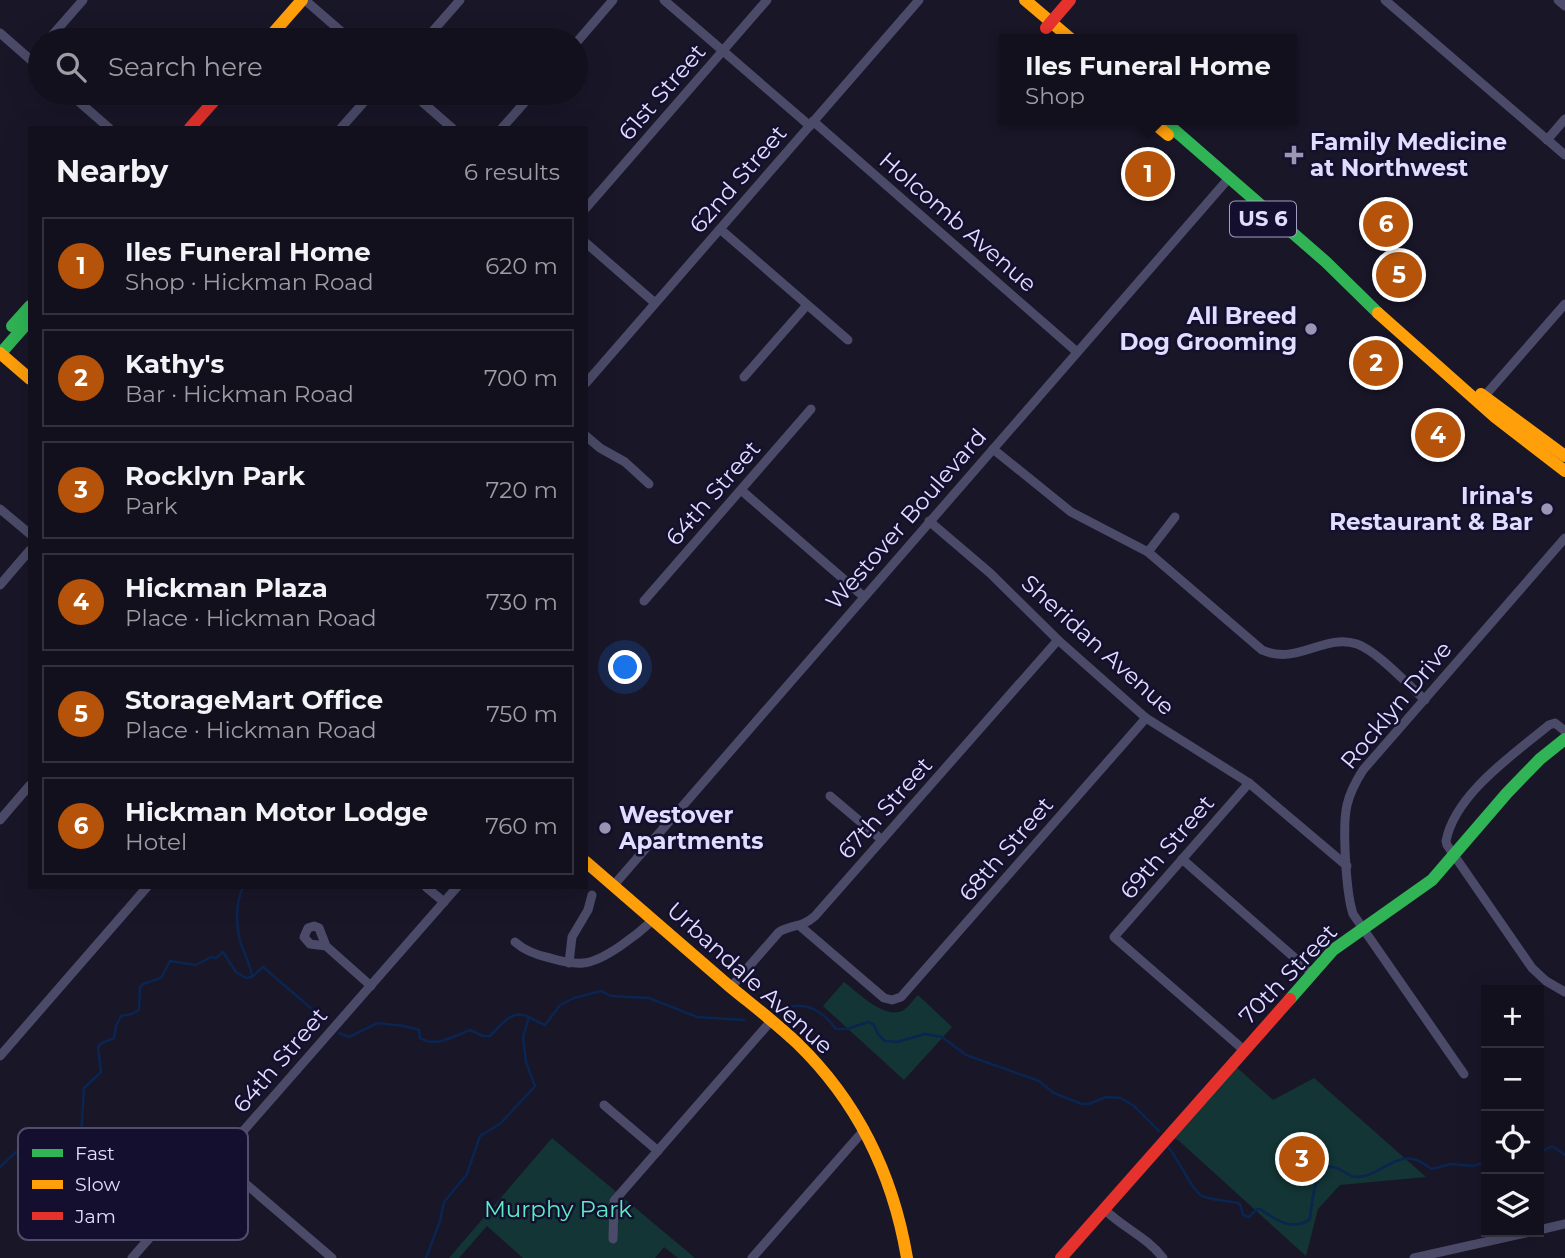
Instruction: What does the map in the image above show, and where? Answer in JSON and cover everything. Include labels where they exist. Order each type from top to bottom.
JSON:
[{"type":"street","points":[[58,28],[83,0]]},
{"type":"street","points":[[278,28],[303,0],[337,28]]},
{"type":"street","points":[[436,28],[460,0]]},
{"type":"street","points":[[588,29],[613,0]]},
{"type":"street","name":"Holcomb Avenue","points":[[664,0],[812,123],[1077,352]]},
{"type":"street","name":"61st Street","points":[[588,206],[767,0]]},
{"type":"street","name":"62nd Street","points":[[588,381],[919,0]]},
{"type":"street","points":[[1013,0],[1063,34]]},
{"type":"street","points":[[1025,0],[1054,34]]},
{"type":"street","points":[[1048,25],[1070,0]]},
{"type":"street","points":[[1385,0],[1565,155]]},
{"type":"street","points":[[1558,0],[1565,6]]},
{"type":"street","points":[[0,33],[28,57]]},
{"type":"street","points":[[83,105],[107,126]]},
{"type":"street","points":[[192,126],[210,105]]},
{"type":"street","points":[[343,126],[361,105]]},
{"type":"street","points":[[426,105],[450,126]]},
{"type":"street","points":[[504,126],[522,105]]},
{"type":"street","points":[[1547,140],[1565,119]]},
{"type":"street","name":"US 6","points":[[1156,125],[1326,262],[1431,360],[1565,471]]},
{"type":"street","name":"US 6","points":[[1168,125],[1226,181]]},
{"type":"street","name":"Westover Boulevard","points":[[613,886],[1226,181]]},
{"type":"street","points":[[720,229],[848,340]]},
{"type":"street","points":[[588,245],[655,303]]},
{"type":"street","points":[[1482,400],[1565,304]]},
{"type":"street","points":[[744,377],[807,305]]},
{"type":"street","points":[[0,340],[28,308]]},
{"type":"street","points":[[28,322],[0,354],[28,377]]},
{"type":"street","name":"US 6","points":[[1482,400],[1565,456]]},
{"type":"street","name":"64th Street","points":[[644,601],[811,409]]},
{"type":"street","points":[[588,438],[625,463],[649,484]]},
{"type":"street","points":[[993,449],[1072,512],[1148,552],[1262,650],[1284,656],[1334,643],[1356,644],[1373,654],[1425,700]]},
{"type":"street","points":[[741,490],[863,596]]},
{"type":"street","points":[[0,509],[28,532]]},
{"type":"street","points":[[1148,552],[1175,517]]},
{"type":"street","name":"Sheridan Avenue","points":[[929,521],[990,573],[1058,640],[1146,718],[1249,783],[1347,866]]},
{"type":"street","name":"Rocklyn Drive","points":[[1464,1074],[1363,929],[1349,901],[1345,815],[1352,789],[1363,770],[1565,538]]},
{"type":"street","points":[[0,585],[28,553]]},
{"type":"street","name":"67th Street","points":[[731,987],[779,932],[800,926],[815,916],[1058,640]]},
{"type":"street","name":"68th Street","points":[[800,926],[876,992],[892,1000],[901,997],[1146,718]]},
{"type":"street","points":[[1565,731],[1555,723],[1549,725],[1470,794],[1447,837],[1447,845],[1532,968],[1546,982],[1565,992]]},
{"type":"street","name":"70th Street","points":[[1061,1258],[1333,950],[1432,880],[1507,793],[1540,759],[1565,739]]},
{"type":"street","name":"69th Street","points":[[1245,1051],[1114,937],[1249,783]]},
{"type":"street","points":[[0,820],[28,787]]},
{"type":"street","points":[[830,796],[882,840]]},
{"type":"street","points":[[1182,859],[1312,973]]},
{"type":"street","name":"Urbandale Avenue","points":[[588,864],[771,1021],[814,1062],[843,1096],[866,1129],[885,1168],[904,1228],[907,1258]]},
{"type":"street","points":[[0,1056],[145,889]]},
{"type":"street","points":[[428,889],[444,902]]},
{"type":"street","name":"64th Street","points":[[246,1128],[455,889]]},
{"type":"street","points":[[569,962],[575,928],[587,910],[592,895]]},
{"type":"street","points":[[515,942],[538,955],[582,963],[601,958],[653,920]]},
{"type":"street","points":[[326,946],[371,986]]},
{"type":"street","points":[[614,1239],[614,1200],[771,1021]]},
{"type":"street","points":[[604,1105],[658,1151]]},
{"type":"street","points":[[752,1258],[866,1129]]},
{"type":"street","points":[[248,1186],[332,1258]]},
{"type":"street","points":[[1104,1209],[1153,1245],[1163,1258]]},
{"type":"street","points":[[1544,1229],[1565,1224]]},
{"type":"street","points":[[1414,1258],[1508,1237]]},
{"type":"street","name":"64th Street","points":[[132,1258],[148,1240]]},
{"type":"green space","points":[[844,982],[871,1003],[887,1011],[902,1011],[918,995],[952,1027],[904,1080],[823,1006]]},
{"type":"green space","points":[[1233,1064],[1273,1100],[1314,1078],[1426,1177],[1340,1185],[1318,1209],[1306,1256],[1178,1140],[1169,1136]]},
{"type":"green space","name":"Murphy Park","points":[[552,1138],[695,1258],[678,1258],[664,1247],[655,1258],[523,1258],[487,1226],[459,1258],[449,1258]]},
{"type":"waterway","points":[[242,889],[237,923],[252,977]]},
{"type":"waterway","points":[[82,1128],[84,1088],[101,1072],[98,1047],[114,1038],[121,1016],[139,1010],[140,987],[161,978],[170,961],[196,965],[211,957],[216,958],[223,952],[236,972],[246,978],[252,977],[263,967],[326,1021]]},
{"type":"waterway","points":[[339,1033],[349,1037],[378,1023],[419,1030],[420,1038],[432,1042],[470,1030],[490,1036],[512,1016],[523,1015],[545,1025],[560,1005],[574,998],[601,991],[611,996],[649,998],[697,1017],[744,1020]]},
{"type":"waterway","points":[[785,1008],[800,1006],[814,1009],[826,1017],[836,1029],[847,1029],[868,1022],[874,1025],[885,1041],[897,1042],[925,1034],[942,1037],[966,1055],[1039,1081],[1054,1093],[1082,1104],[1106,1097],[1121,1098],[1134,1106],[1159,1131]]},
{"type":"waterway","points":[[426,1258],[444,1202],[467,1174],[480,1136],[501,1123],[535,1086],[526,1062],[523,1037],[529,1017]]},
{"type":"waterway","points":[[1544,1150],[1552,1146],[1565,1155]]},
{"type":"waterway","points":[[1168,1147],[1202,1196],[1240,1204],[1243,1215],[1249,1217],[1260,1209],[1290,1224],[1303,1223],[1310,1219],[1316,1184],[1327,1168],[1335,1167],[1357,1177],[1406,1159],[1413,1159],[1432,1169],[1451,1164],[1472,1166],[1481,1163]]},
{"type":"waterway","points":[[0,1167],[18,1152]]},
{"type":"traffic: fast","points":[[1169,125],[1326,262],[1378,313]]},
{"type":"traffic: fast","points":[[12,326],[28,308]]},
{"type":"traffic: fast","points":[[0,354],[28,322]]},
{"type":"traffic: fast","points":[[1290,999],[1333,950],[1432,880],[1507,793],[1540,759],[1565,739]]},
{"type":"traffic: slow","points":[[278,28],[302,0]]},
{"type":"traffic: slow","points":[[1025,0],[1065,34]]},
{"type":"traffic: slow","points":[[1156,125],[1168,135]]},
{"type":"traffic: slow","points":[[1378,313],[1495,417],[1565,471]]},
{"type":"traffic: slow","points":[[0,353],[28,377]]},
{"type":"traffic: slow","points":[[1481,394],[1565,456]]},
{"type":"traffic: slow","points":[[588,864],[780,1028],[819,1066],[855,1115],[870,1142],[892,1198],[907,1258]]},
{"type":"traffic: jam","points":[[1046,28],[1070,0]]},
{"type":"traffic: jam","points":[[192,126],[210,105]]},
{"type":"traffic: jam","points":[[1061,1258],[1290,999]]},
{"type":"place","name":"Family Medicine at Northwest","points":[[1294,155]]},
{"type":"place","name":"Iles Funeral Home","points":[[1148,174]]},
{"type":"place","name":"Hickman Motor Lodge","points":[[1386,224]]},
{"type":"place","name":"StorageMart Office","points":[[1399,275]]},
{"type":"place","name":"All Breed Dog Grooming","points":[[1311,329]]},
{"type":"place","name":"Kathy's","points":[[1376,363]]},
{"type":"place","name":"Hickman Plaza","points":[[1438,435]]},
{"type":"place","name":"Irina's Restaurant & Bar","points":[[1547,509]]},
{"type":"place","name":"Westover Apartments","points":[[605,828]]},
{"type":"place","name":"Rocklyn Park","points":[[1302,1159]]}]
